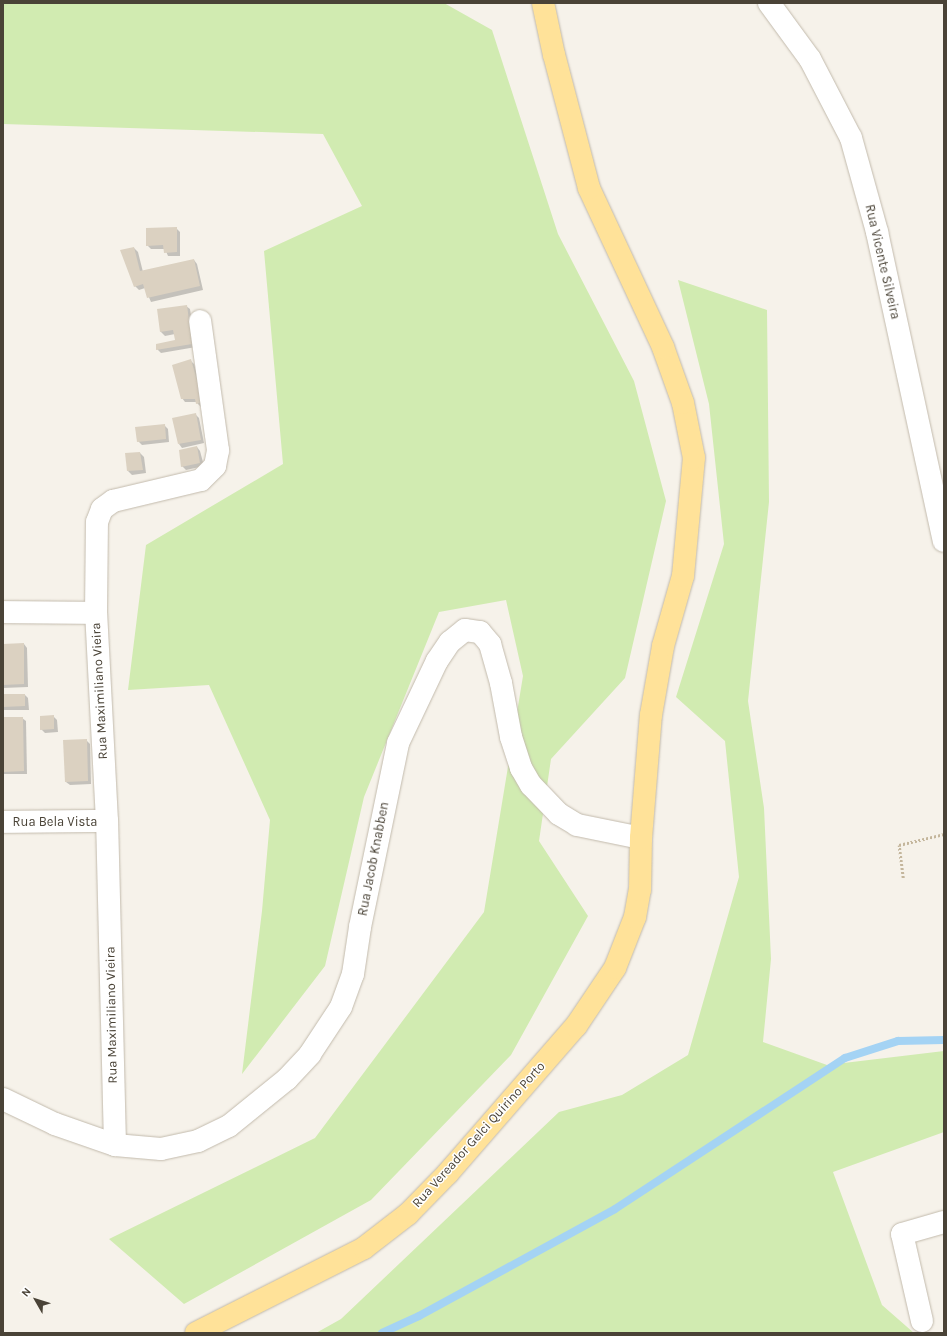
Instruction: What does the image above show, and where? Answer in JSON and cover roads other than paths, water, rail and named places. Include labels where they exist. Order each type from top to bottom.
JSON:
[{"type":"main road","name":"Rua Vereador Gelci Quirino Porto","points":[[196,1333],[364,1248],[408,1214],[448,1174],[576,1026],[615,968],[635,917],[640,890],[641,838],[651,715],[663,646],[683,576],[694,458],[683,403],[663,347],[589,188],[554,55],[543,3]]},
{"type":"street","name":"Rua Vicente Silveira","points":[[769,3],[810,59],[851,138],[877,232],[944,541]]},
{"type":"street","name":"Rua Maximiliano Vieira","points":[[115,1145],[107,821],[96,613],[97,522],[102,509],[112,501],[201,480],[215,466],[218,450],[200,321]]},
{"type":"street","points":[[3,612],[96,613]]},
{"type":"street","name":"Rua Jacob Knabben","points":[[3,1099],[55,1124],[115,1145],[161,1149],[183,1145],[230,1126],[287,1079],[328,1029],[341,1007],[353,974],[362,919],[398,743],[414,706],[437,661],[460,633],[476,630],[483,634],[490,644],[495,657],[511,737],[520,768],[544,801],[577,825],[641,838]]},
{"type":"street","name":"Rua Bela Vista","points":[[3,822],[107,821]]},
{"type":"street","points":[[922,1321],[902,1234],[944,1222]]},
{"type":"waterway","points":[[382,1333],[419,1316],[615,1209],[845,1058],[898,1041],[944,1040]]}]
